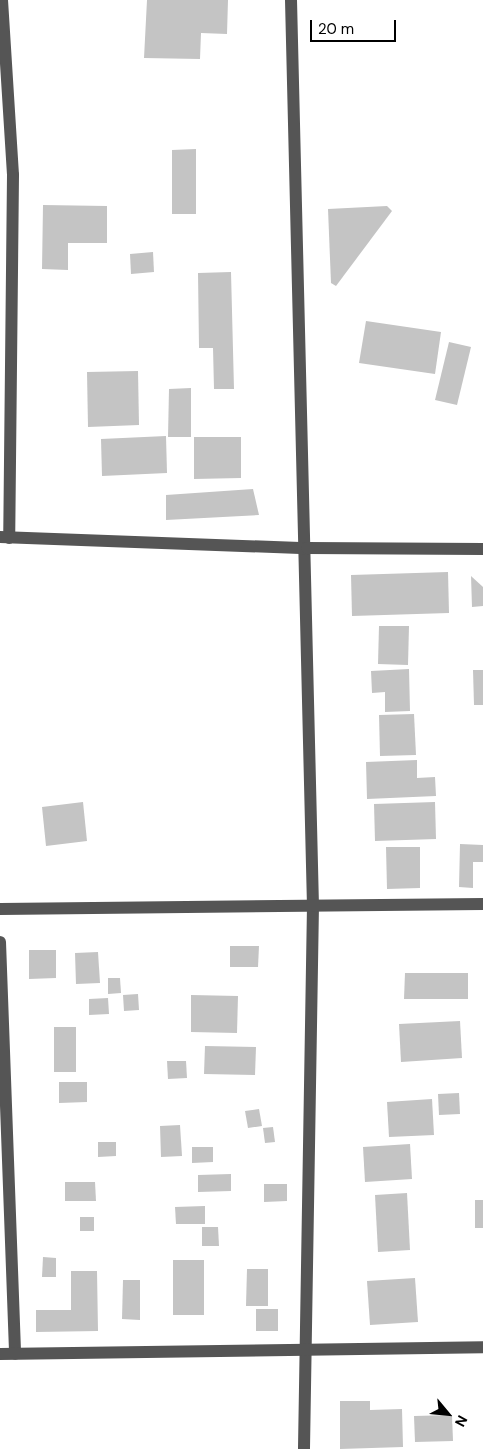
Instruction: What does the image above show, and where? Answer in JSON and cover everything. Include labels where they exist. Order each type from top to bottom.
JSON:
[{"type":"street","points":[[2,0],[13,175],[5,537],[307,548],[483,549]]},
{"type":"street","points":[[291,0],[307,548],[312,905],[303,1350],[304,1449]]},
{"type":"street","points":[[0,909],[483,904]]},
{"type":"street","points":[[0,942],[14,1354]]},
{"type":"street","points":[[0,1354],[483,1347]]},
{"type":"building","points":[[147,0],[228,0],[227,34],[201,33],[200,59],[144,58]]},
{"type":"building","points":[[196,149],[196,214],[172,214],[172,150]]},
{"type":"building","points":[[43,205],[107,206],[107,243],[68,243],[68,270],[42,269]]},
{"type":"building","points":[[387,206],[392,211],[336,286],[331,283],[328,209]]},
{"type":"building","points":[[153,252],[154,272],[131,274],[130,254]]},
{"type":"building","points":[[231,272],[234,389],[214,389],[213,348],[199,348],[198,273]]},
{"type":"building","points":[[366,321],[441,332],[435,374],[359,363]]},
{"type":"building","points":[[449,342],[471,347],[457,405],[435,400]]},
{"type":"building","points":[[138,371],[139,425],[88,427],[87,372]]},
{"type":"building","points":[[191,388],[191,437],[168,437],[169,389]]},
{"type":"building","points":[[166,436],[167,473],[102,476],[101,439]]},
{"type":"building","points":[[194,437],[241,437],[241,478],[194,479]]},
{"type":"building","points":[[253,489],[259,515],[166,520],[166,495]]},
{"type":"building","points":[[448,572],[449,613],[352,616],[351,575]]},
{"type":"building","points":[[471,576],[483,587],[483,606],[472,607]]},
{"type":"building","points":[[379,626],[409,626],[408,665],[378,664]]},
{"type":"building","points":[[409,669],[410,711],[385,712],[385,692],[372,693],[371,671]]},
{"type":"building","points":[[473,670],[483,670],[483,705],[474,705]]},
{"type":"building","points":[[414,714],[416,755],[380,756],[379,715]]},
{"type":"building","points":[[417,760],[417,778],[435,777],[436,796],[367,799],[366,762]]},
{"type":"building","points":[[83,802],[87,841],[46,846],[42,807]]},
{"type":"building","points":[[435,802],[436,839],[375,841],[374,804]]},
{"type":"building","points":[[460,844],[483,845],[483,862],[473,862],[473,888],[459,887]]},
{"type":"building","points":[[386,847],[420,847],[420,888],[387,889]]},
{"type":"building","points":[[230,946],[259,946],[258,967],[230,967]]},
{"type":"building","points":[[29,950],[56,950],[56,978],[29,979]]},
{"type":"building","points":[[98,952],[100,983],[76,984],[75,953]]},
{"type":"building","points":[[405,973],[468,973],[468,999],[404,999]]},
{"type":"building","points":[[108,978],[120,978],[121,993],[108,994]]},
{"type":"building","points":[[138,994],[139,1010],[124,1011],[123,995]]},
{"type":"building","points":[[191,995],[238,996],[237,1033],[191,1032]]},
{"type":"building","points":[[108,998],[109,1014],[89,1015],[89,999]]},
{"type":"building","points":[[460,1021],[462,1058],[401,1062],[399,1024]]},
{"type":"building","points":[[54,1027],[76,1027],[76,1072],[54,1072]]},
{"type":"building","points":[[205,1046],[256,1047],[255,1075],[204,1074]]},
{"type":"building","points":[[167,1061],[186,1061],[187,1078],[168,1079]]},
{"type":"building","points":[[59,1082],[87,1082],[87,1102],[59,1103]]},
{"type":"building","points":[[459,1093],[460,1114],[439,1115],[438,1094]]},
{"type":"building","points":[[432,1099],[434,1135],[389,1137],[387,1102]]},
{"type":"building","points":[[259,1109],[262,1126],[248,1128],[245,1111]]},
{"type":"building","points":[[180,1125],[182,1156],[161,1157],[160,1126]]},
{"type":"building","points":[[273,1127],[275,1142],[265,1143],[263,1128]]},
{"type":"building","points":[[98,1142],[116,1142],[116,1156],[98,1157]]},
{"type":"building","points":[[410,1144],[412,1179],[365,1182],[363,1147]]},
{"type":"building","points":[[192,1147],[213,1147],[213,1162],[192,1163]]},
{"type":"building","points":[[231,1174],[231,1191],[198,1192],[198,1175]]},
{"type":"building","points":[[65,1182],[95,1182],[96,1201],[65,1201]]},
{"type":"building","points":[[264,1184],[287,1184],[287,1201],[264,1202]]},
{"type":"building","points":[[407,1193],[410,1250],[378,1252],[375,1195]]},
{"type":"building","points":[[475,1200],[483,1200],[483,1228],[475,1228]]},
{"type":"building","points":[[205,1206],[205,1224],[176,1224],[175,1207]]},
{"type":"building","points":[[80,1217],[94,1217],[94,1231],[80,1231]]},
{"type":"building","points":[[202,1227],[218,1227],[219,1246],[202,1246]]},
{"type":"building","points":[[43,1257],[56,1258],[56,1277],[42,1277]]},
{"type":"building","points":[[173,1260],[204,1260],[204,1315],[173,1315]]},
{"type":"building","points":[[247,1269],[268,1269],[268,1306],[246,1306]]},
{"type":"building","points":[[71,1271],[97,1271],[98,1331],[36,1332],[36,1310],[71,1310]]},
{"type":"building","points":[[415,1278],[418,1322],[370,1325],[367,1281]]},
{"type":"building","points":[[123,1280],[140,1280],[140,1320],[122,1319]]},
{"type":"building","points":[[256,1309],[278,1309],[278,1331],[256,1331]]},
{"type":"building","points":[[340,1401],[370,1401],[370,1410],[402,1409],[403,1447],[340,1449]]},
{"type":"building","points":[[452,1415],[453,1441],[415,1442],[414,1416]]}]
